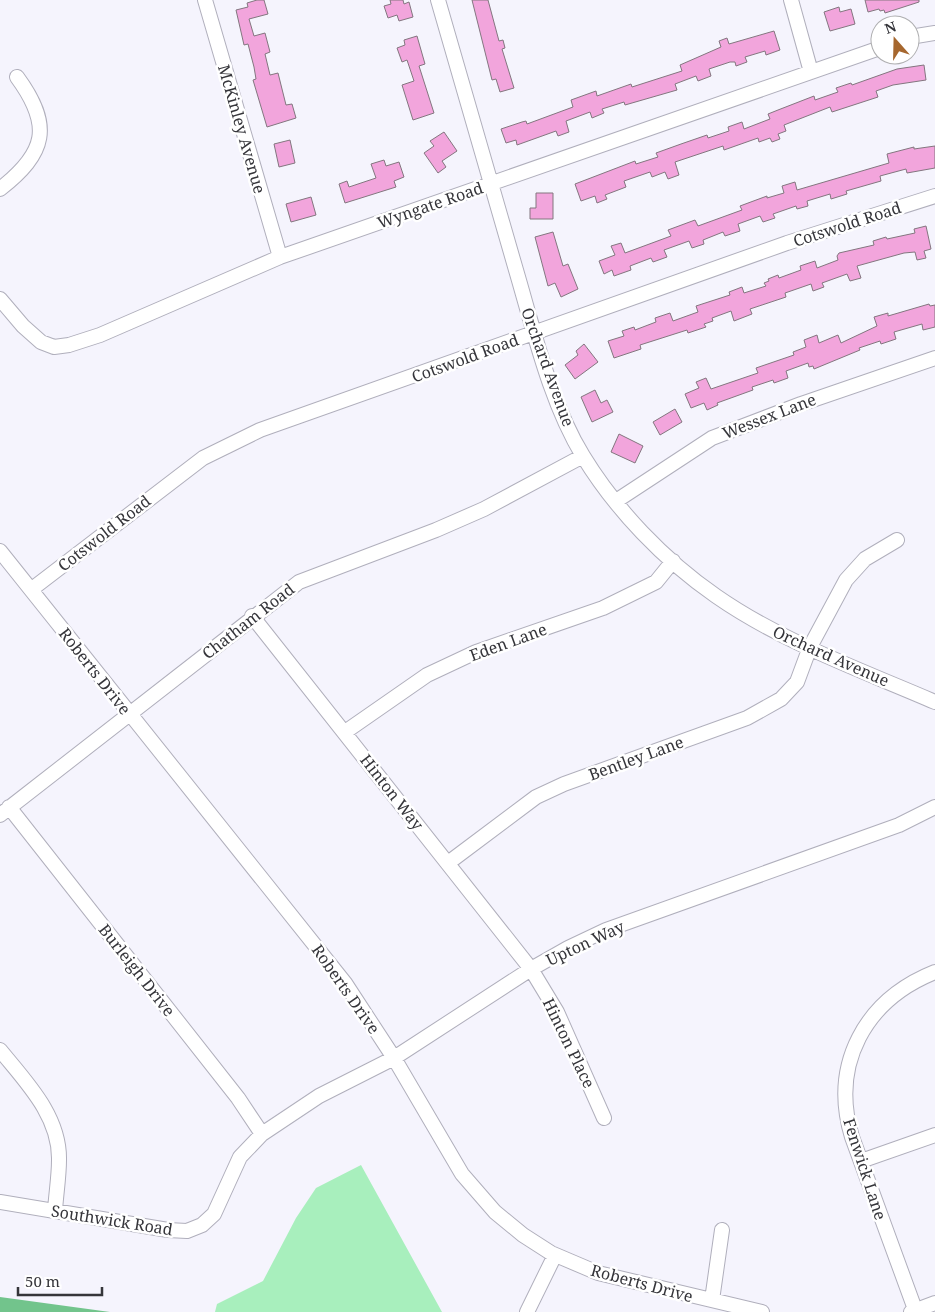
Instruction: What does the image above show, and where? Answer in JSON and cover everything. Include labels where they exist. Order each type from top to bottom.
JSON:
[{"type":"street","name":"McKinley Avenue","points":[[206,0],[280,257]]},
{"type":"street","name":"Orchard Avenue","points":[[438,0],[534,333],[555,394],[583,456],[616,501],[650,541],[714,595],[764,627],[935,702]]},
{"type":"street","points":[[791,0],[812,72]]},
{"type":"street","points":[[920,36],[935,33]]},
{"type":"street","name":"Wyngate Road","points":[[0,299],[23,326],[41,342],[54,347],[100,335],[280,257],[870,52]]},
{"type":"street","points":[[0,189],[21,172],[34,156],[40,138],[40,122],[35,106],[17,77]]},
{"type":"street","name":"Cotswold Road","points":[[32,589],[203,458],[260,430],[787,243],[935,196]]},
{"type":"street","name":"Wessex Lane","points":[[616,501],[712,438],[801,404],[935,358]]},
{"type":"street","name":"Chatham Road","points":[[5,811],[252,616],[299,582],[444,527],[484,509],[583,456]]},
{"type":"street","name":"Bentley Lane","points":[[448,863],[536,798],[550,790],[747,718],[781,699],[797,682],[810,646],[846,580],[865,560],[897,540]]},
{"type":"street","name":"Roberts Drive","points":[[0,551],[345,983],[394,1058],[462,1174],[495,1212],[523,1235],[555,1255],[598,1273],[762,1312]]},
{"type":"street","name":"Eden Lane","points":[[345,732],[427,675],[476,652],[604,608],[656,582],[673,561]]},
{"type":"street","name":"Hinton Way","points":[[252,616],[531,969]]},
{"type":"street","name":"Upton Way","points":[[262,1134],[319,1096],[394,1058],[531,969],[606,930],[899,825],[935,807]]},
{"type":"street","name":"Burleigh Drive","points":[[5,811],[238,1098],[262,1134]]},
{"type":"street","name":"Hinton Place","points":[[531,969],[561,1020],[604,1118]]},
{"type":"street","name":"Fenwick Lane","points":[[914,1312],[846,1115],[845,1084],[850,1055],[869,1021],[893,996],[935,972]]},
{"type":"street","points":[[0,1050],[49,1115],[56,1134],[59,1159],[55,1210]]},
{"type":"street","name":"Southwick Road","points":[[0,1202],[168,1230],[187,1231],[202,1225],[214,1214],[240,1157],[262,1134]]},
{"type":"street","points":[[862,1161],[935,1135]]},
{"type":"street","points":[[712,1300],[722,1230]]},
{"type":"street","points":[[527,1312],[555,1255]]},
{"type":"street","points":[[914,1312],[935,1304]]},
{"type":"green space","points":[[361,1165],[442,1312],[215,1312],[217,1304],[263,1281],[296,1218],[316,1188]]},
{"type":"green space","points":[[0,1297],[110,1312],[0,1312]]},
{"type":"building","points":[[264,0],[268,14],[249,19],[254,36],[265,33],[270,52],[265,54],[270,75],[278,73],[286,105],[292,104],[296,118],[267,127],[253,80],[256,79],[248,44],[244,45],[236,10],[248,7],[247,3]]},
{"type":"building","points":[[390,0],[403,0],[404,4],[409,2],[413,17],[399,21],[397,15],[388,18],[384,6],[391,4]]},
{"type":"building","points":[[472,0],[488,0],[499,41],[503,40],[505,48],[502,49],[514,88],[500,92],[496,79],[492,80]]},
{"type":"building","points":[[865,0],[919,0],[919,2],[885,13],[884,10],[880,11],[879,9],[868,12]]},
{"type":"building","points":[[839,7],[840,12],[851,9],[855,24],[830,31],[824,12]]},
{"type":"building","points":[[774,31],[780,50],[766,55],[765,51],[745,57],[747,62],[736,66],[735,62],[730,62],[709,69],[711,76],[698,81],[696,76],[675,84],[677,90],[625,105],[624,102],[602,109],[604,113],[592,118],[590,112],[566,121],[569,132],[558,136],[556,131],[517,145],[516,140],[506,143],[501,129],[526,121],[527,124],[573,107],[571,100],[596,91],[597,96],[631,84],[632,87],[682,71],[680,65],[721,47],[719,41],[727,38],[729,44]]},
{"type":"building","points":[[417,36],[425,64],[419,66],[434,113],[413,120],[402,85],[414,81],[407,60],[402,62],[397,48],[405,45],[404,40]]},
{"type":"building","points":[[924,65],[926,80],[893,85],[876,91],[878,97],[832,112],[830,107],[784,125],[786,131],[778,134],[780,139],[772,142],[770,138],[759,142],[758,138],[724,150],[723,146],[675,162],[679,175],[668,179],[665,172],[652,177],[650,172],[624,181],[626,187],[605,195],[607,199],[597,203],[595,196],[581,201],[575,184],[635,161],[636,164],[658,157],[656,153],[707,135],[708,138],[729,131],[728,127],[742,122],[744,129],[770,119],[768,114],[778,110],[814,96],[815,100],[838,92],[836,88],[851,83],[852,85],[897,69]]},
{"type":"building","points":[[444,132],[457,151],[442,161],[446,167],[438,173],[424,153],[434,146],[430,141]]},
{"type":"building","points":[[290,140],[295,163],[279,167],[274,144]]},
{"type":"building","points":[[935,146],[935,168],[907,173],[906,169],[880,176],[881,181],[846,191],[847,194],[831,199],[830,194],[807,201],[808,206],[797,209],[796,206],[773,214],[775,218],[763,222],[760,216],[738,224],[740,231],[725,236],[723,232],[703,240],[704,244],[692,248],[689,241],[664,250],[667,257],[653,262],[651,258],[630,266],[631,270],[614,276],[612,270],[604,274],[599,261],[615,255],[611,246],[621,243],[625,253],[671,236],[668,230],[695,220],[698,226],[742,210],[740,206],[767,196],[767,198],[784,193],[782,186],[795,182],[797,190],[889,163],[887,154],[914,147],[914,149]]},
{"type":"building","points":[[384,160],[386,166],[399,162],[404,177],[394,181],[396,187],[345,203],[339,184],[347,181],[349,187],[376,178],[371,164]]},
{"type":"building","points":[[536,193],[553,193],[553,219],[530,219],[530,208],[536,208]]},
{"type":"building","points":[[311,197],[316,215],[291,222],[286,204]]},
{"type":"building","points":[[926,226],[931,249],[924,251],[926,258],[917,260],[915,252],[904,253],[857,266],[861,278],[850,281],[847,274],[822,283],[824,287],[813,291],[811,284],[785,293],[786,297],[750,309],[752,314],[734,321],[731,311],[712,318],[713,321],[704,324],[706,327],[688,333],[687,330],[640,345],[641,349],[614,358],[608,341],[624,336],[622,331],[634,327],[635,330],[656,322],[655,318],[670,313],[673,321],[698,312],[696,306],[730,295],[729,292],[742,287],[744,293],[766,286],[764,283],[769,281],[768,279],[778,275],[779,278],[801,270],[800,266],[815,261],[817,268],[838,260],[837,256],[839,253],[874,245],[873,241],[886,237],[887,239],[915,233],[914,229]]},
{"type":"building","points":[[553,232],[563,266],[568,264],[578,289],[561,297],[555,283],[548,286],[535,237]]},
{"type":"building","points":[[929,304],[930,306],[935,305],[935,327],[923,330],[922,324],[894,332],[896,339],[881,344],[880,341],[859,348],[860,350],[814,369],[813,366],[809,367],[808,363],[786,371],[788,378],[774,383],[773,380],[752,387],[753,390],[717,403],[718,405],[707,410],[704,403],[691,408],[685,394],[699,388],[696,382],[706,378],[711,389],[758,373],[756,368],[794,355],[793,352],[806,347],[804,340],[817,335],[819,343],[838,335],[841,343],[877,326],[874,317],[888,313],[888,316]]},
{"type":"building","points":[[584,344],[598,362],[575,379],[565,365],[578,355],[576,351]]},
{"type":"building","points":[[595,390],[601,403],[607,400],[613,412],[592,422],[581,397]]},
{"type":"building","points":[[675,409],[682,422],[660,435],[653,422]]},
{"type":"building","points":[[619,434],[643,446],[635,463],[611,452]]}]
